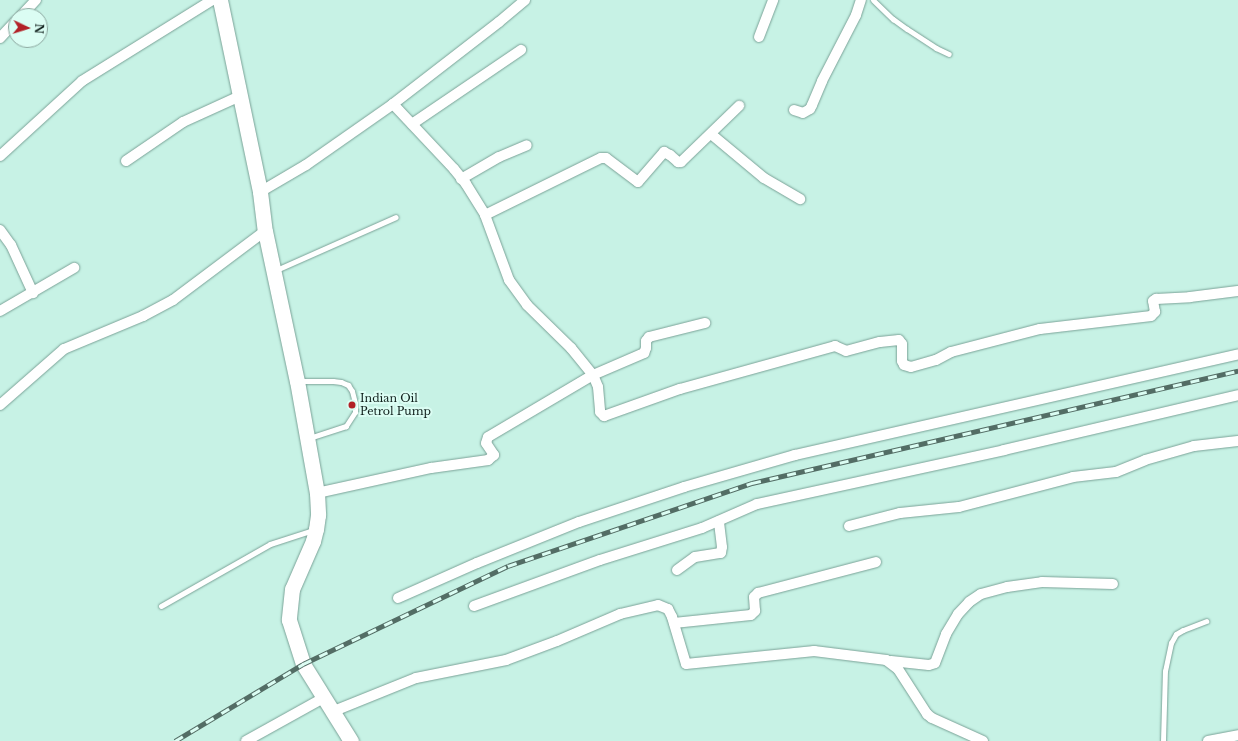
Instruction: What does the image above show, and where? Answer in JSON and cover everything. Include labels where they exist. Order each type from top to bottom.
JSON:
[{"type":"main road","points":[[220,0],[260,192],[265,231],[297,382],[318,493],[318,515],[316,529],[313,541],[292,589],[289,620],[303,664],[334,711],[351,741]]},
{"type":"street","points":[[28,8],[36,0]]},
{"type":"street","points":[[0,156],[82,82],[212,0]]},
{"type":"street","points":[[260,192],[306,165],[393,104],[525,0]]},
{"type":"street","points":[[759,37],[773,0]]},
{"type":"street","points":[[794,110],[803,112],[810,109],[822,80],[856,14],[861,0]]},
{"type":"street","points":[[0,38],[8,30]]},
{"type":"street","points":[[412,124],[521,50]]},
{"type":"street","points":[[126,161],[183,122],[240,96]]},
{"type":"street","points":[[393,104],[461,179],[485,215],[504,269],[527,305],[571,348],[593,375],[598,387],[600,412],[602,415],[607,416],[680,389],[835,346],[846,351],[880,342],[898,340],[902,344],[902,361],[904,365],[911,367],[936,360],[950,352],[1040,329],[1151,316],[1155,312],[1153,301],[1156,299],[1190,297],[1238,290]]},
{"type":"street","points":[[485,215],[601,158],[606,158],[638,182],[662,153],[667,152],[678,162],[681,162],[739,106]]},
{"type":"street","points":[[711,134],[764,178],[800,198]]},
{"type":"street","points":[[461,179],[499,157],[528,146]]},
{"type":"street","points":[[0,230],[11,245],[33,293]]},
{"type":"street","points":[[0,405],[64,349],[143,316],[168,303],[230,259],[265,231]]},
{"type":"street","points":[[0,311],[74,268]]},
{"type":"street","points":[[318,493],[431,468],[488,460],[494,456],[486,443],[488,437],[593,375],[644,353],[646,341],[649,337],[705,323]]},
{"type":"street","points":[[398,598],[476,563],[579,522],[684,487],[794,454],[1238,354]]},
{"type":"street","points":[[474,606],[600,560],[719,521],[757,504],[1004,450],[1238,395]]},
{"type":"street","points":[[849,526],[900,513],[959,507],[1073,477],[1116,472],[1145,460],[1194,446],[1238,441]]},
{"type":"street","points":[[677,570],[695,557],[721,553],[722,547],[719,521]]},
{"type":"street","points":[[674,623],[751,615],[755,611],[754,597],[758,593],[876,562]]},
{"type":"street","points":[[334,711],[426,676],[506,660],[626,612],[662,605],[668,609],[674,623],[686,664],[814,651],[886,660],[891,662],[929,665],[934,664],[946,634],[955,618],[969,602],[981,594],[1006,587],[1042,582],[1060,581],[1113,584]]},
{"type":"street","points":[[891,662],[898,669],[927,714],[932,718],[984,741]]},
{"type":"street","points":[[246,741],[325,697]]},
{"type":"street","points":[[1208,741],[1238,735]]},
{"type":"lane","points":[[874,0],[902,26],[919,38],[949,54]]},
{"type":"lane","points":[[273,271],[396,217]]},
{"type":"lane","points":[[297,382],[341,382],[348,385],[352,391],[355,403],[355,412],[346,426],[307,438]]},
{"type":"lane","points":[[161,606],[270,544],[316,529]]},
{"type":"lane","points":[[1163,741],[1165,671],[1171,643],[1176,634],[1206,621]]},
{"type":"railway","points":[[175,741],[303,664],[508,566],[752,483],[1238,371]]},
{"type":"place","name":"Indian Oil Petrol Pump","points":[[352,405]]}]
